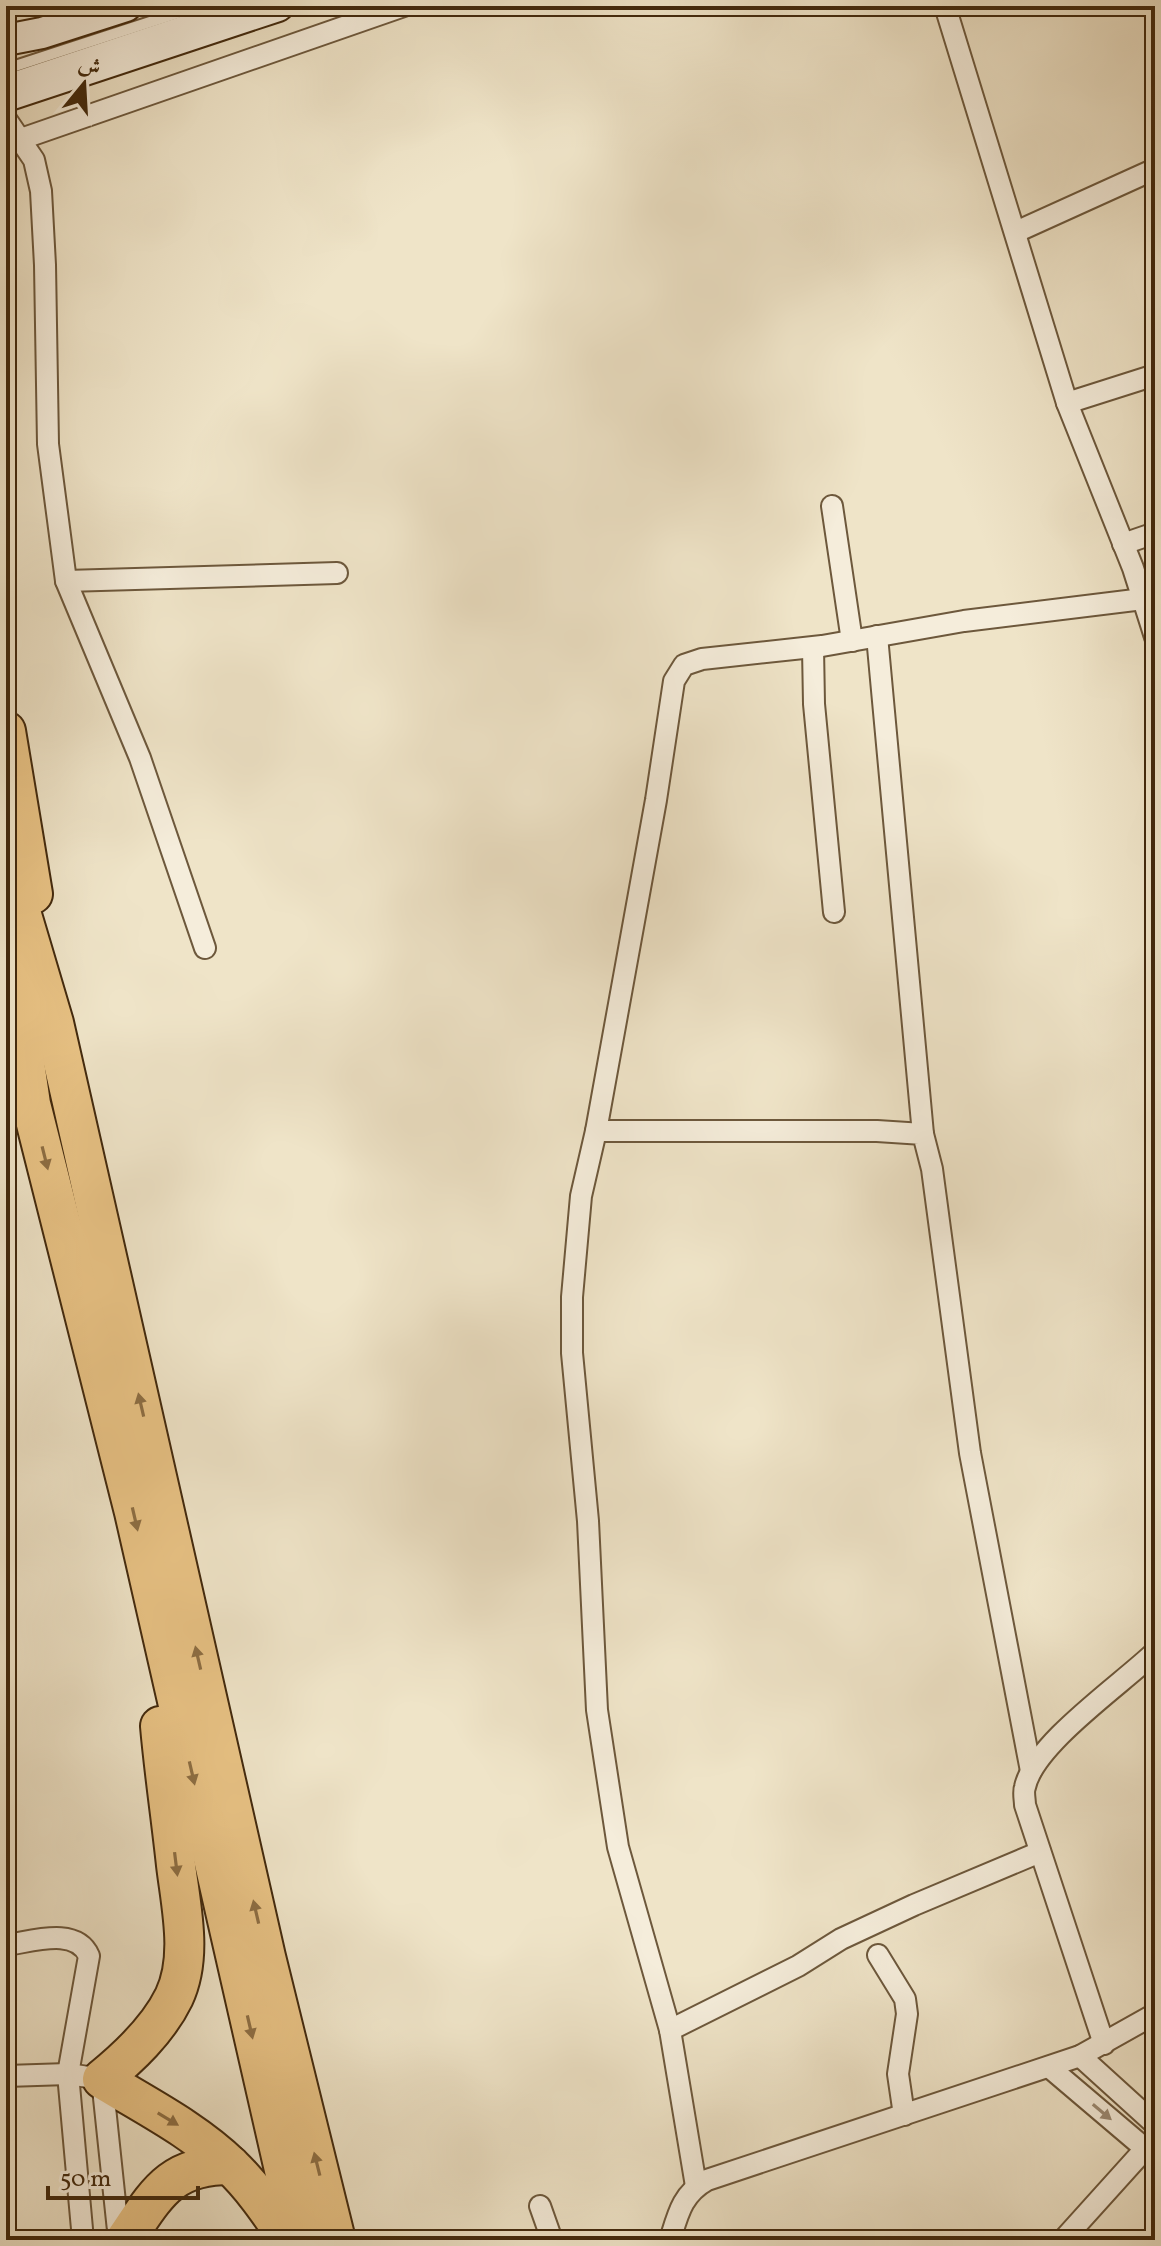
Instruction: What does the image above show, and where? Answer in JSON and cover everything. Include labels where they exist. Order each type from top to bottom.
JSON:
[{"type":"highway","points":[[6,731],[54,1023],[266,1957],[336,2240]]},
{"type":"highway","points":[[6,861],[54,1023]]},
{"type":"highway","points":[[6,973],[20,1028],[31,1104]]},
{"type":"highway","points":[[6,1029],[31,1104],[152,1591],[300,2240]]},
{"type":"highway","points":[[85,2076],[134,2051],[175,1996],[183,1966],[184,1928],[160,1730],[152,1591]]},
{"type":"highway","points":[[85,2076],[189,2132],[230,2165],[261,2199],[289,2240]]},
{"type":"highway","points":[[122,2240],[170,2182],[206,2165],[230,2165]]},
{"type":"main road","points":[[6,40],[42,33],[126,6]]},
{"type":"main road","points":[[6,96],[278,6]]},
{"type":"street","points":[[21,139],[404,6]]},
{"type":"street","points":[[945,6],[1067,403],[1123,544],[1155,637]]},
{"type":"street","points":[[6,119],[34,160],[41,191],[48,444],[66,581],[140,758],[205,948]]},
{"type":"street","points":[[1016,232],[1155,169]]},
{"type":"street","points":[[1067,403],[1155,375]]},
{"type":"street","points":[[832,506],[852,641]]},
{"type":"street","points":[[1123,544],[1155,533]]},
{"type":"street","points":[[66,581],[337,573]]},
{"type":"street","points":[[696,2186],[670,2030],[618,1847],[597,1710],[588,1521],[572,1353],[575,1244],[581,1196],[596,1131],[653,815],[672,691],[679,669],[691,661],[813,648],[964,621],[1143,599]]},
{"type":"street","points":[[877,636],[923,1134],[932,1169],[970,1453],[1031,1771]]},
{"type":"street","points":[[813,648],[814,704],[834,912]]},
{"type":"street","points":[[596,1131],[877,1131],[923,1134]]},
{"type":"street","points":[[1104,2044],[1025,1805],[1024,1788],[1031,1771],[1052,1744],[1154,1655]]},
{"type":"street","points":[[670,2030],[798,1966],[841,1939],[1040,1852]]},
{"type":"street","points":[[6,1945],[67,1938],[86,1948],[89,1964],[83,2240]]},
{"type":"street","points":[[878,1955],[905,1999],[907,2014],[898,2074],[904,2115]]},
{"type":"street","points":[[670,2240],[682,2202],[696,2186],[1080,2056],[1155,2014]]},
{"type":"street","points":[[1080,2056],[1155,2124]]},
{"type":"street","points":[[1049,2067],[1152,2148],[1076,2236]]},
{"type":"street","points":[[6,2076],[85,2076]]},
{"type":"street","points":[[85,2076],[122,2240]]},
{"type":"street","points":[[540,2206],[552,2240]]},
{"type":"lane","points":[[6,69],[199,6]]},
{"type":"lane","points":[[6,80],[216,11]]}]
